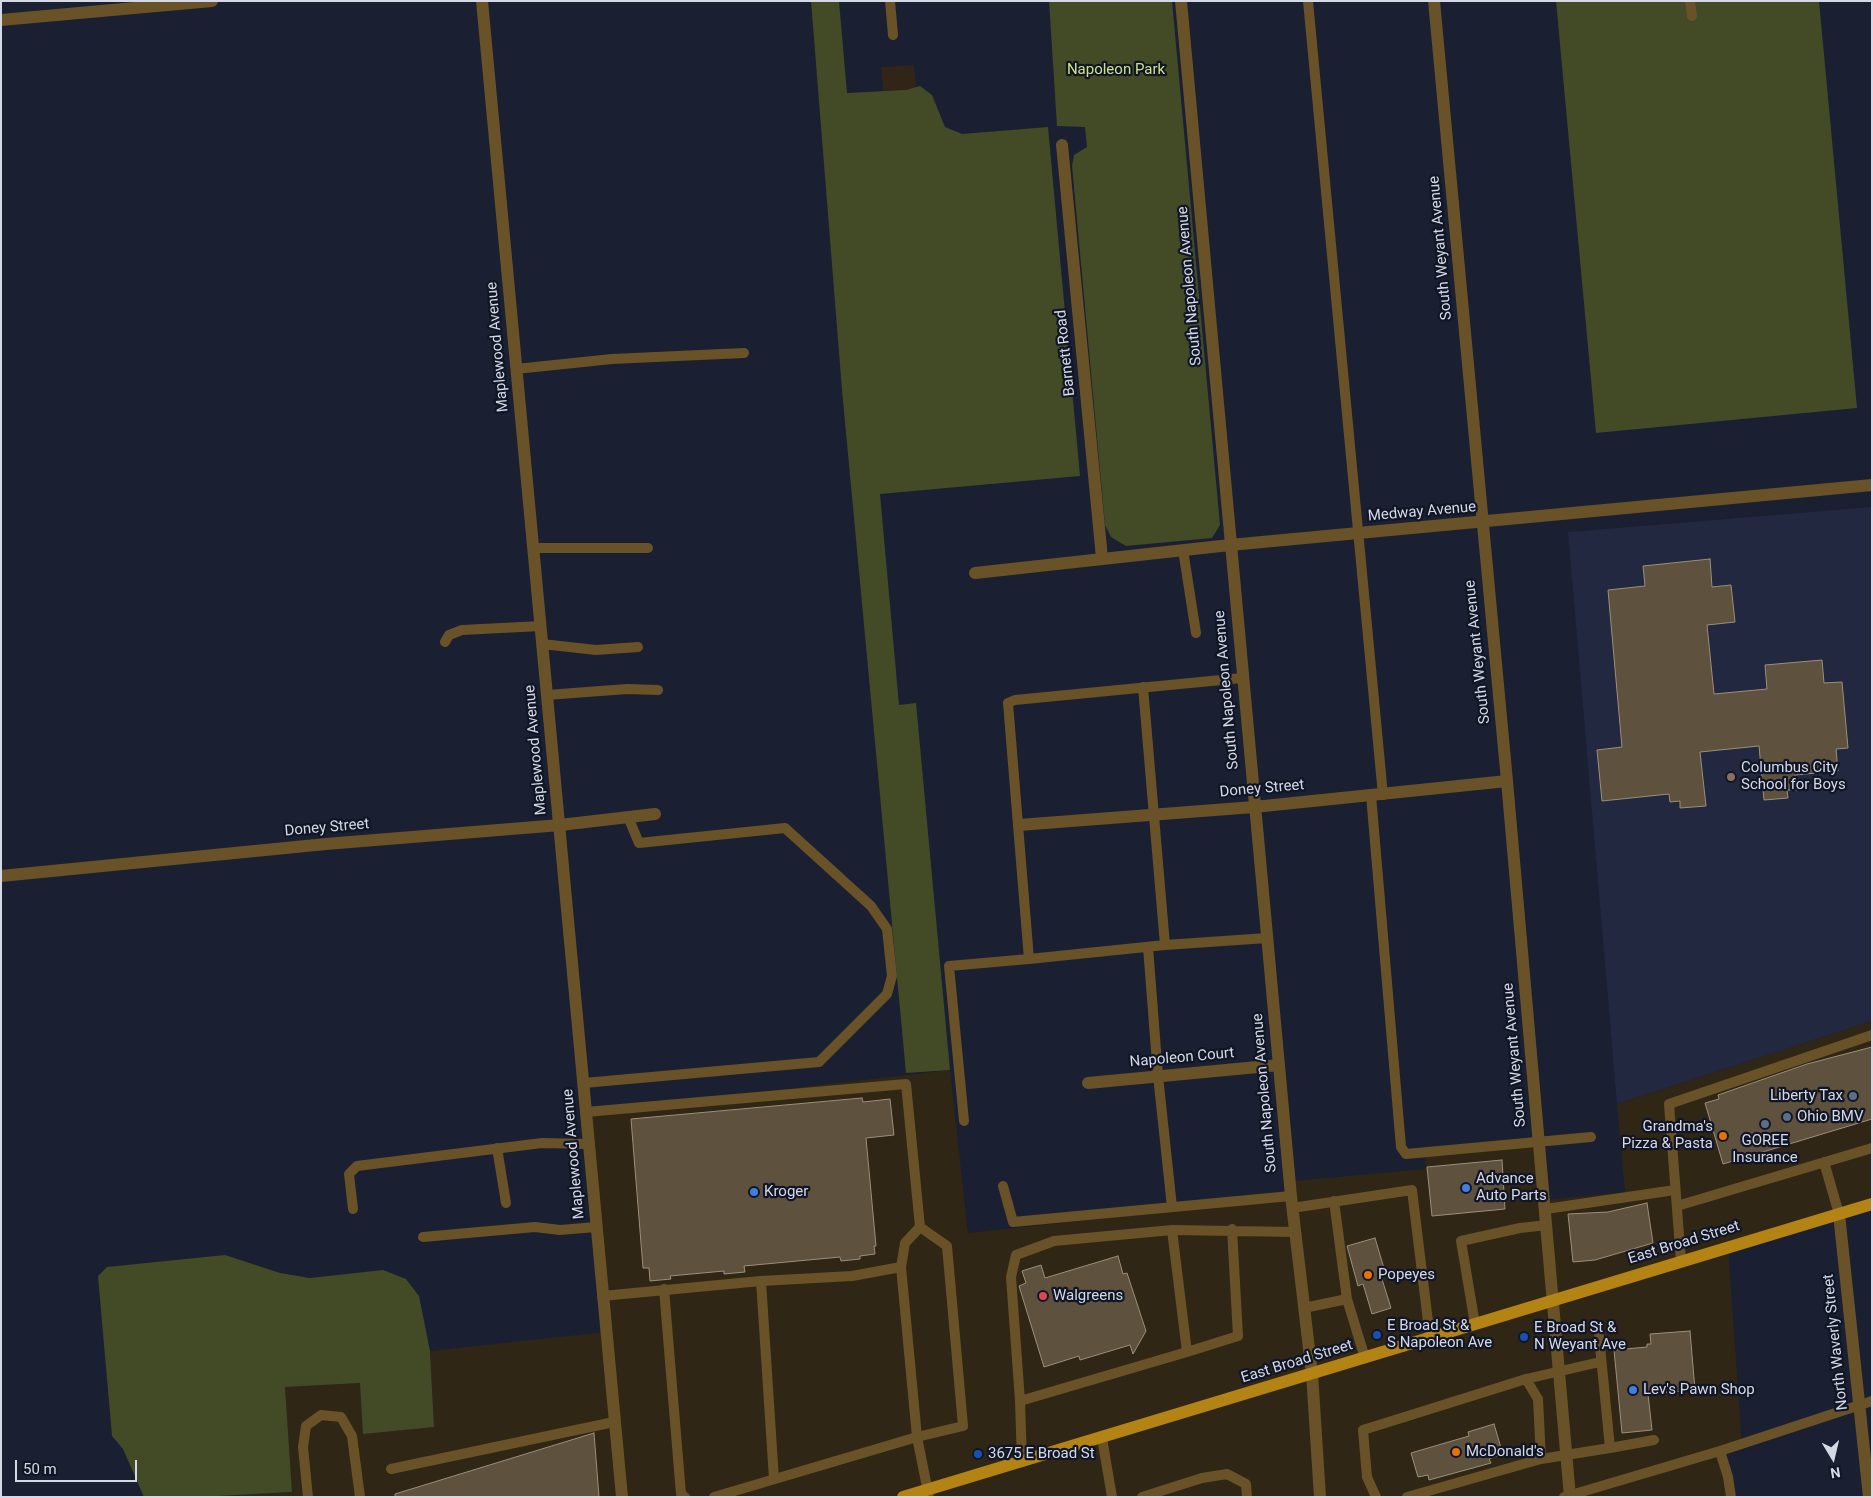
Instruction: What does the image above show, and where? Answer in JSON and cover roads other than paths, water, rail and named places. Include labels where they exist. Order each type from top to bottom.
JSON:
[{"type":"main road","name":"East Broad Street","points":[[904,1497],[928,1493],[1022,1462],[1554,1299],[1872,1204]]},
{"type":"street","points":[[1,20],[212,1]]},
{"type":"street","name":"Maplewood Avenue","points":[[482,1],[622,1497]]},
{"type":"street","name":"South Napoleon Avenue","points":[[1181,1],[1278,1065],[1312,1374],[1320,1497]]},
{"type":"street","name":"South Weyant Avenue","points":[[1434,1],[1540,1142],[1554,1299],[1557,1373],[1566,1455],[1568,1496]]},
{"type":"street","name":"Barnett Road","points":[[1062,145],[1102,558]]},
{"type":"street","name":"Medway Avenue","points":[[975,573],[1230,545],[1482,523],[1872,485]]},
{"type":"street","name":"Doney Street","points":[[1019,825],[1254,807],[1507,781]]},
{"type":"street","name":"Doney Street","points":[[1,876],[326,844],[560,825],[655,814]]},
{"type":"street","name":"Napoleon Court","points":[[1088,1082],[1278,1065]]},
{"type":"street","name":"North Waverly Street","points":[[1839,1214],[1866,1403],[1869,1497]]},
{"type":"lane","points":[[890,1],[893,35]]},
{"type":"lane","points":[[1308,1],[1357,534],[1401,1147],[1406,1154],[1591,1137]]},
{"type":"lane","points":[[1690,1],[1692,16]]},
{"type":"lane","points":[[516,369],[612,359],[744,352]]},
{"type":"lane","points":[[533,548],[648,548]]},
{"type":"lane","points":[[1183,550],[1196,633]]},
{"type":"lane","points":[[445,642],[449,635],[462,630],[541,626]]},
{"type":"lane","points":[[542,644],[596,650],[638,647]]},
{"type":"lane","points":[[1029,959],[1008,703],[1015,700],[1242,678]]},
{"type":"lane","points":[[1143,687],[1165,945]]},
{"type":"lane","points":[[547,695],[627,689],[658,690]]},
{"type":"lane","points":[[584,1083],[819,1062],[887,994],[892,976],[888,928],[871,906],[784,828],[639,843],[628,817]]},
{"type":"lane","points":[[964,1121],[949,966],[1165,945],[1267,938]]},
{"type":"lane","points":[[1148,947],[1158,1076],[1172,1207]]},
{"type":"lane","points":[[1681,1261],[1669,1104],[1872,1035]]},
{"type":"lane","points":[[586,1112],[906,1084],[920,1226],[905,1243],[901,1267],[917,1437],[928,1493]]},
{"type":"lane","points":[[353,1209],[349,1174],[357,1166],[542,1142],[590,1144]]},
{"type":"lane","points":[[498,1148],[506,1203]]},
{"type":"lane","points":[[1677,1206],[1872,1148]]},
{"type":"lane","points":[[1824,1162],[1839,1214]]},
{"type":"lane","points":[[1003,1186],[1012,1222],[1172,1207],[1334,1201],[1412,1190],[1430,1338]]},
{"type":"lane","points":[[1546,1209],[1675,1190]]},
{"type":"lane","points":[[1334,1201],[1347,1299],[1365,1358]]},
{"type":"lane","points":[[1475,1324],[1461,1241],[1520,1228],[1547,1225]]},
{"type":"lane","points":[[714,1497],[917,1437],[963,1426],[947,1246],[920,1226]]},
{"type":"lane","points":[[423,1237],[535,1227],[560,1230],[596,1227]]},
{"type":"lane","points":[[1022,1462],[1020,1401],[1011,1277],[1016,1255],[1054,1241],[1172,1230],[1232,1229],[1295,1232]]},
{"type":"lane","points":[[1020,1401],[1238,1336],[1232,1229]]},
{"type":"lane","points":[[1172,1230],[1187,1352]]},
{"type":"lane","points":[[602,1296],[664,1289],[852,1276],[901,1267]]},
{"type":"lane","points":[[761,1282],[774,1478]]},
{"type":"lane","points":[[664,1289],[681,1494],[685,1497]]},
{"type":"lane","points":[[1304,1308],[1347,1299]]},
{"type":"lane","points":[[1599,1336],[1600,1362],[1610,1448]]},
{"type":"lane","points":[[1376,1497],[1367,1477],[1363,1430],[1526,1379],[1600,1362]]},
{"type":"lane","points":[[1526,1379],[1538,1399],[1541,1459]]},
{"type":"lane","points":[[1568,1496],[1720,1451],[1866,1403]]},
{"type":"lane","points":[[308,1497],[302,1446],[306,1426],[321,1415],[341,1417],[352,1436],[360,1497]]},
{"type":"lane","points":[[391,1469],[614,1422]]},
{"type":"lane","points":[[1102,1438],[1112,1497]]},
{"type":"lane","points":[[1407,1497],[1541,1459],[1654,1440]]},
{"type":"lane","points":[[1720,1451],[1728,1477],[1731,1497]]},
{"type":"lane","points":[[1142,1497],[1202,1478],[1227,1474],[1246,1484],[1247,1497]]},
{"type":"place","name":"Columbus City School for Boys","points":[[1731,777]]},
{"type":"place","name":"Liberty Tax","points":[[1853,1096]]},
{"type":"place","name":"Ohio BMV","points":[[1787,1117]]},
{"type":"place","name":"GOREE Insurance","points":[[1765,1124]]},
{"type":"place","name":"Grandma's Pizza & Pasta","points":[[1723,1136]]},
{"type":"place","name":"Advance Auto Parts","points":[[1466,1188]]},
{"type":"place","name":"Kroger","points":[[754,1192]]},
{"type":"place","name":"Popeyes","points":[[1368,1275]]},
{"type":"place","name":"Walgreens","points":[[1043,1296]]},
{"type":"place","name":"E Broad St & S Napoleon Ave","points":[[1377,1335]]},
{"type":"place","name":"E Broad St & N Weyant Ave","points":[[1524,1337]]},
{"type":"place","name":"Lev's Pawn Shop","points":[[1633,1390]]},
{"type":"place","name":"McDonald's","points":[[1456,1452]]},
{"type":"place","name":"3675 E Broad St","points":[[978,1454]]},
{"type":"park label","name":"Napoleon Park","points":[[1116,70]]}]
